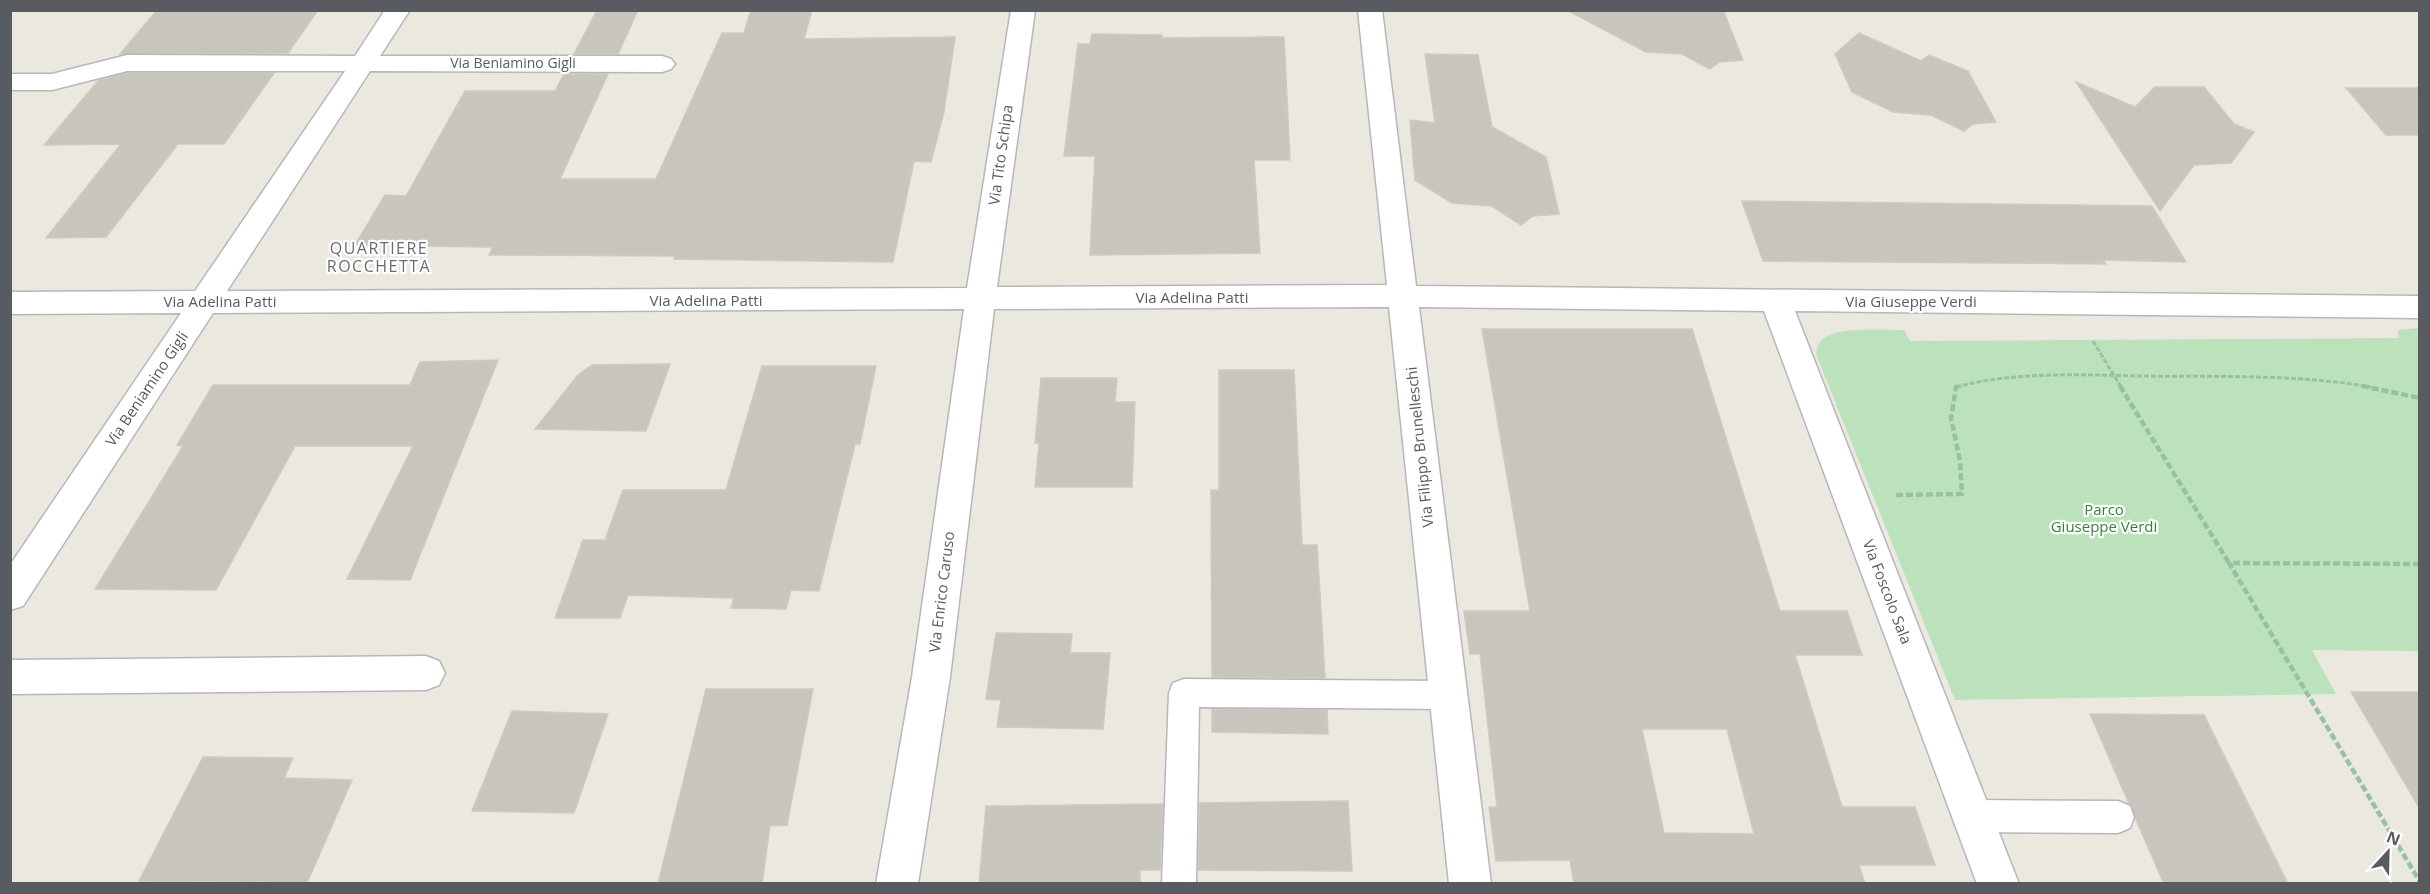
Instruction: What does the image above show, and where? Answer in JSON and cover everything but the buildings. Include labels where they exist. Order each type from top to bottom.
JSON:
[{"type":"street","name":"Via Beniamino Gigli","points":[[10,596],[398,10]]},
{"type":"street","name":"Via Tito Schipa","points":[[980,300],[1023,10]]},
{"type":"street","name":"Via Filippo Brunelleschi","points":[[1370,10],[1470,884]]},
{"type":"street","name":"Via Beniamino Gigli","points":[[10,82],[52,82],[127,63],[662,64]]},
{"type":"street","name":"Via Adelina Patti","points":[[10,303],[980,300],[1402,296]]},
{"type":"street","name":"Via Giuseppe Verdi","points":[[1402,296],[2420,307]]},
{"type":"street","name":"Via Enrico Caruso","points":[[897,884],[931,677],[980,300]]},
{"type":"street","name":"Via Foscolo Sala","points":[[1776,301],[1998,884]]},
{"type":"street","points":[[10,677],[426,673]]},
{"type":"lane","points":[[1179,884],[1184,693],[1448,695]]},
{"type":"lane","points":[[1972,816],[2118,817]]},
{"type":"path","points":[[2069,303],[2229,563],[2420,882]]},
{"type":"path","points":[[1851,496],[1962,494],[1960,461],[1951,418],[1956,387],[1986,378],[2308,377],[2382,387],[2420,398]]},
{"type":"path","points":[[2229,563],[2420,564]]},
{"type":"green space","name":"Parco Giuseppe Verdi","points":[[2419,328],[2419,651],[2312,650],[2336,694],[1955,700],[1816,354],[1820,342],[1827,336],[1860,330],[1904,330],[1910,341],[2399,338],[2398,330]]},
{"type":"district","name":"QUARTIERE ROCCHETTA","points":[[379,257]]}]
